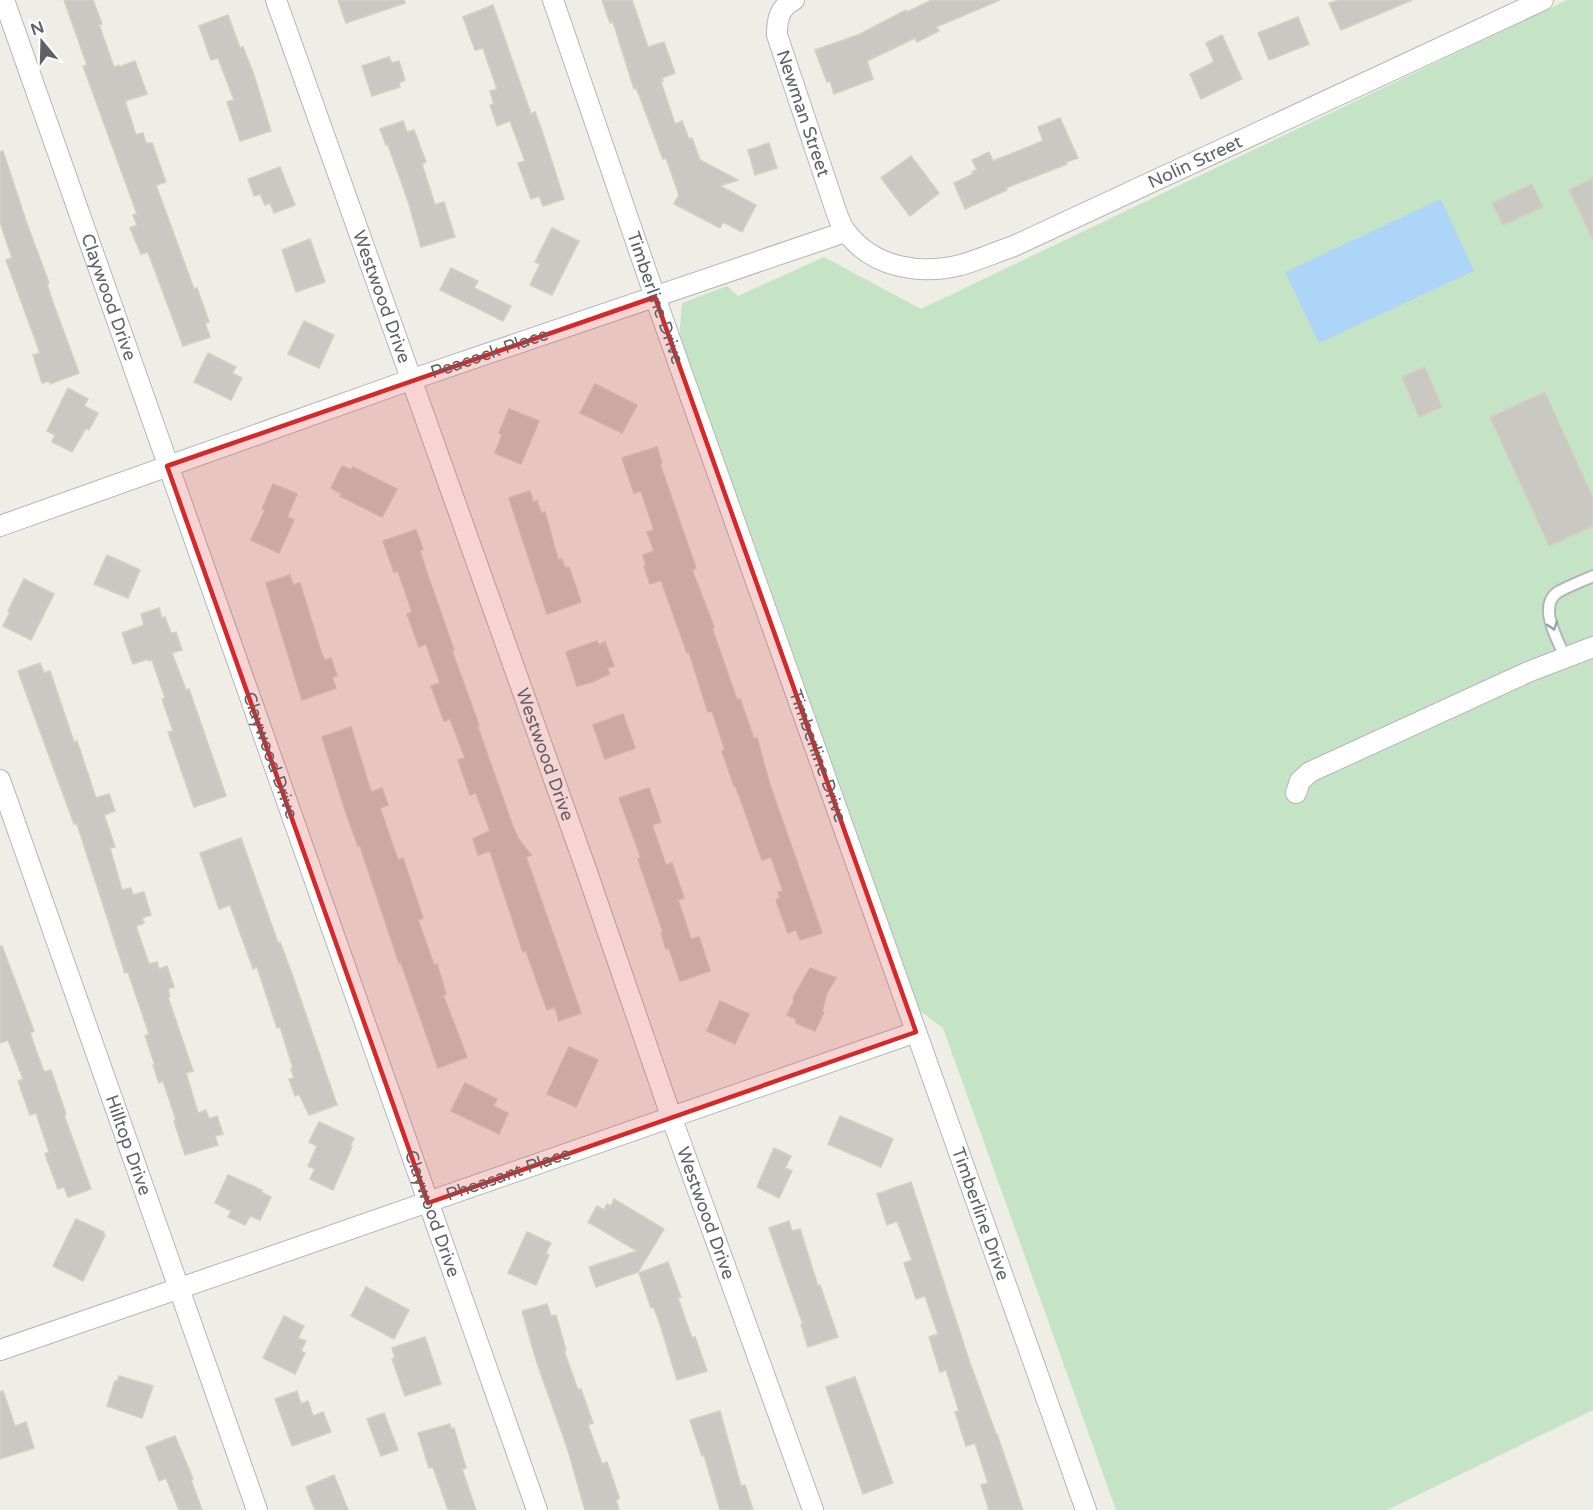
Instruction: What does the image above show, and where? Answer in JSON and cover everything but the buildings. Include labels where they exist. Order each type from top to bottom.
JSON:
[{"type":"street","name":"Claywood Drive","points":[[4,0],[537,1510]]},
{"type":"street","name":"Westwood Drive","points":[[276,0],[813,1510]]},
{"type":"street","name":"Timberline Drive","points":[[554,0],[656,297],[1086,1510]]},
{"type":"street","name":"Newman Street","points":[[794,0],[783,8],[777,20],[777,35],[845,232]]},
{"type":"street","name":"Nolin Street","points":[[845,232],[857,245],[894,265],[922,270],[961,265],[1014,246],[1543,0]]},
{"type":"street","name":"Peacock Place","points":[[0,526],[410,380],[845,232]]},
{"type":"street","points":[[1296,794],[1300,781],[1310,772],[1528,672],[1593,647]]},
{"type":"street","name":"Hilltop Drive","points":[[0,780],[257,1510]]},
{"type":"street","name":"Pheasant Place","points":[[0,1350],[179,1290],[916,1032]]},
{"type":"lane","points":[[1565,657],[1550,621],[1549,606],[1556,594],[1593,576]]},
{"type":"highlighted area","points":[[655,297],[916,1032],[428,1203],[167,466]]},
{"type":"green space","points":[[1567,0],[1593,0],[1593,1410],[1387,1510],[1116,1510],[943,1028],[920,1011],[755,546],[679,340],[682,303],[727,286],[738,296],[824,257],[921,309]]},
{"type":"water","points":[[1441,199],[1474,271],[1319,343],[1285,272]]}]
